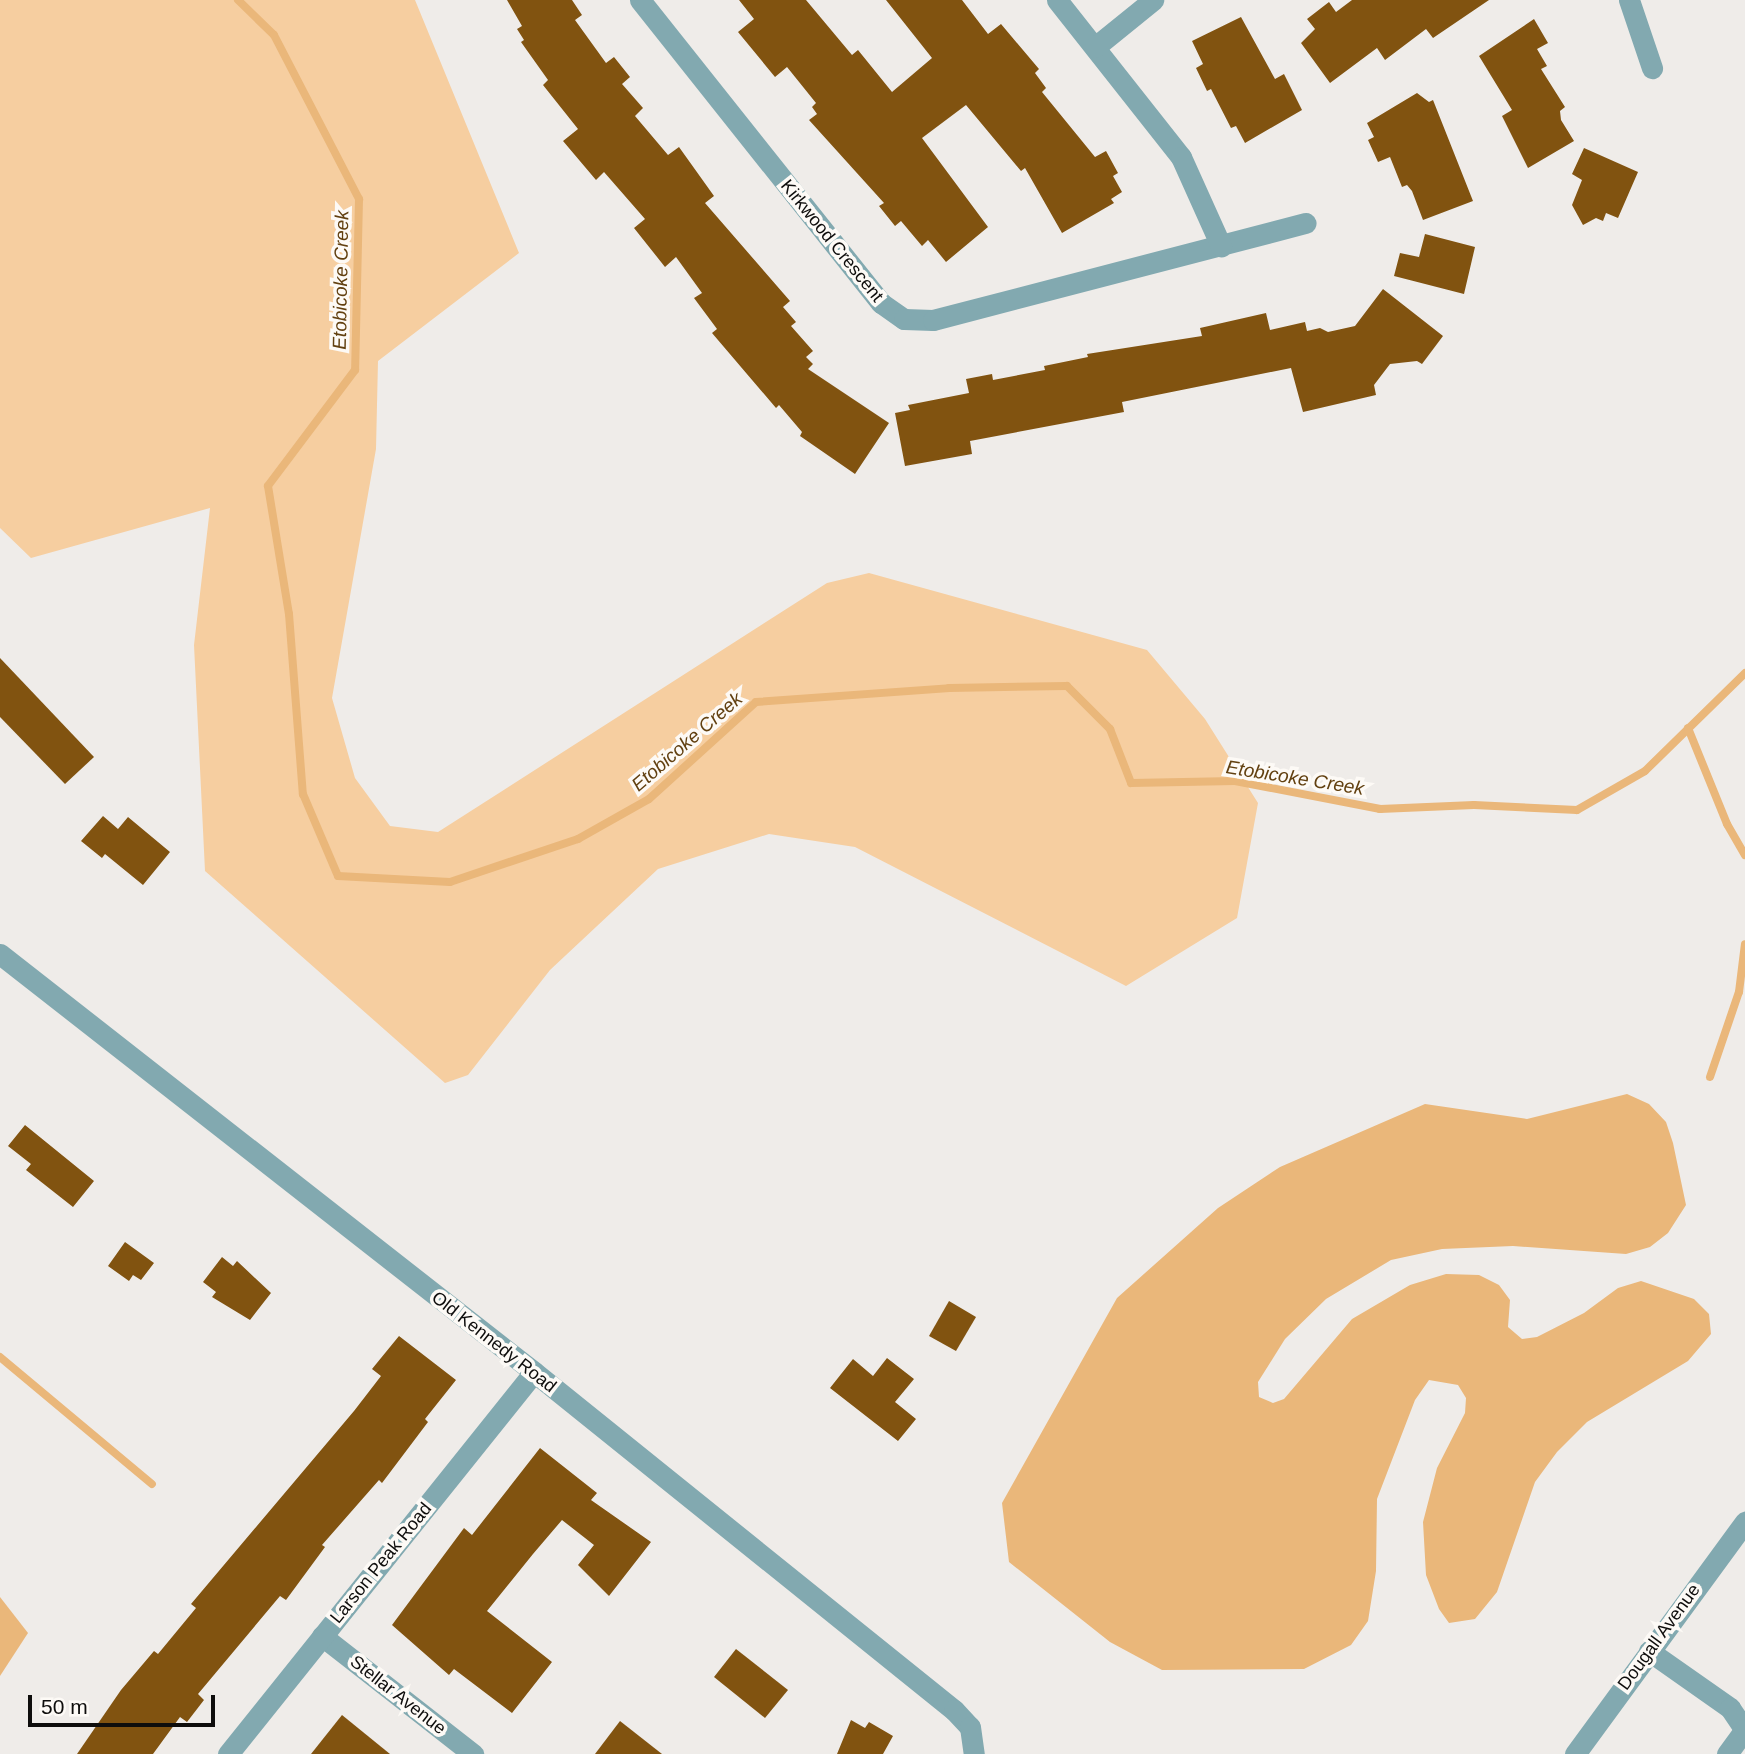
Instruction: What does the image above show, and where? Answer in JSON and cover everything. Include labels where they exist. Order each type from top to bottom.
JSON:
[{"type":"street","name":"Kirkwood Crescent","points":[[640,0],[881,303],[904,319],[933,320],[1306,223]]},
{"type":"street","points":[[1057,0],[1181,157],[1221,246]]},
{"type":"street","points":[[1095,47],[1153,0]]},
{"type":"street","points":[[1629,0],[1652,68]]},
{"type":"street","name":"Old Kennedy Road","points":[[0,954],[534,1372],[954,1710],[970,1727],[974,1748]]},
{"type":"street","name":"Larson Peak Road","points":[[228,1754],[534,1372]]},
{"type":"street","name":"Dougall Avenue","points":[[1575,1754],[1745,1522]]},
{"type":"street","name":"Stellar Avenue","points":[[322,1636],[473,1754]]},
{"type":"street","points":[[1649,1651],[1730,1708],[1745,1729],[1727,1754]]},
{"type":"shaded area","points":[[0,0],[415,0],[519,253],[378,361],[376,449],[332,698],[355,778],[390,826],[438,832],[827,583],[869,573],[1147,650],[1205,719],[1258,803],[1237,918],[1126,986],[855,847],[769,834],[658,869],[550,970],[468,1075],[445,1083],[205,871],[194,645],[210,508],[31,558],[0,528]]},
{"type":"shaded area","points":[[1627,1094],[1649,1104],[1666,1122],[1673,1143],[1686,1205],[1668,1233],[1650,1247],[1626,1254],[1513,1246],[1442,1249],[1391,1260],[1326,1299],[1285,1339],[1258,1382],[1259,1397],[1273,1403],[1284,1399],[1352,1319],[1410,1285],[1446,1274],[1479,1275],[1499,1285],[1510,1300],[1508,1327],[1522,1339],[1537,1337],[1584,1313],[1618,1288],[1641,1281],[1694,1299],[1709,1314],[1711,1334],[1688,1361],[1587,1422],[1557,1452],[1535,1482],[1497,1592],[1475,1619],[1449,1623],[1439,1609],[1426,1575],[1423,1522],[1437,1468],[1465,1413],[1466,1398],[1458,1385],[1429,1380],[1415,1400],[1377,1499],[1376,1571],[1368,1621],[1351,1645],[1304,1669],[1162,1670],[1110,1642],[1009,1562],[1002,1503],[1117,1298],[1218,1208],[1280,1167],[1425,1104],[1527,1119]]},
{"type":"shaded area","points":[[0,1597],[28,1633],[0,1676]]},
{"type":"building","points":[[507,0],[572,0],[582,15],[575,20],[606,63],[614,57],[630,77],[622,84],[643,108],[635,116],[668,155],[679,147],[714,196],[705,203],[790,301],[783,307],[796,322],[791,326],[813,351],[806,357],[813,364],[808,369],[889,423],[855,474],[800,436],[802,432],[779,405],[776,408],[712,333],[717,329],[694,298],[702,293],[676,257],[665,267],[634,228],[645,219],[604,172],[596,180],[563,141],[578,129],[543,85],[548,80],[521,42],[524,40],[517,29],[522,26]]},
{"type":"building","points":[[739,0],[806,0],[852,55],[858,50],[892,92],[932,58],[886,0],[962,0],[988,34],[1001,24],[1039,69],[1035,73],[1046,88],[1042,92],[1095,157],[1106,151],[1118,173],[1113,176],[1122,192],[1111,199],[1114,203],[1062,233],[1025,168],[1021,171],[966,105],[922,138],[988,227],[946,262],[928,240],[922,246],[901,221],[895,226],[879,206],[884,203],[809,120],[817,114],[812,107],[816,103],[787,67],[775,77],[738,32],[754,19]]},
{"type":"building","points":[[1352,0],[1489,0],[1433,38],[1426,29],[1385,60],[1377,48],[1330,83],[1301,43],[1315,29],[1307,19],[1329,2],[1336,12]]},
{"type":"building","points":[[1241,17],[1275,79],[1284,74],[1302,110],[1245,143],[1236,126],[1231,128],[1211,89],[1207,91],[1196,68],[1203,64],[1192,41]]},
{"type":"building","points":[[1534,19],[1548,43],[1537,49],[1547,66],[1541,69],[1565,107],[1560,111],[1561,120],[1574,141],[1528,168],[1502,116],[1512,110],[1479,56]]},
{"type":"building","points":[[1417,93],[1429,102],[1433,100],[1473,201],[1423,220],[1412,191],[1407,185],[1402,187],[1390,157],[1378,162],[1368,140],[1374,137],[1367,123]]},
{"type":"building","points":[[1584,148],[1638,172],[1618,218],[1606,213],[1603,221],[1596,218],[1583,225],[1572,205],[1582,180],[1572,174]]},
{"type":"building","points":[[1425,234],[1475,247],[1464,294],[1394,276],[1400,253],[1419,257]]},
{"type":"building","points":[[1383,289],[1443,336],[1422,364],[1417,361],[1390,364],[1374,385],[1376,395],[1303,412],[1291,368],[1122,402],[1124,412],[970,441],[972,454],[905,466],[895,413],[910,410],[908,405],[969,393],[966,379],[992,374],[993,380],[1045,370],[1044,366],[1088,357],[1087,354],[1202,336],[1200,328],[1266,313],[1270,330],[1305,322],[1307,331],[1320,328],[1328,332],[1355,326]]},
{"type":"building","points":[[0,658],[94,757],[65,784],[0,717]]},
{"type":"building","points":[[103,816],[118,829],[128,817],[170,852],[143,885],[105,854],[102,858],[81,841]]},
{"type":"building","points":[[25,1125],[94,1181],[73,1207],[26,1170],[31,1164],[8,1146]]},
{"type":"building","points":[[125,1242],[154,1263],[141,1280],[133,1275],[129,1281],[108,1266]]},
{"type":"building","points":[[222,1257],[233,1266],[237,1261],[271,1293],[250,1320],[212,1297],[216,1292],[203,1282]]},
{"type":"building","points":[[949,1301],[976,1317],[956,1351],[929,1336]]},
{"type":"building","points":[[399,1336],[456,1380],[425,1419],[428,1422],[382,1483],[379,1480],[322,1545],[325,1547],[286,1600],[280,1596],[198,1694],[204,1700],[187,1722],[180,1717],[153,1754],[77,1754],[121,1690],[154,1651],[158,1654],[196,1608],[191,1604],[381,1376],[372,1369]]},
{"type":"building","points":[[887,1358],[914,1379],[895,1402],[916,1419],[898,1441],[830,1388],[853,1359],[873,1376]]},
{"type":"building","points":[[540,1448],[597,1493],[591,1500],[651,1542],[609,1596],[578,1565],[594,1545],[562,1520],[533,1554],[487,1611],[552,1662],[512,1713],[454,1669],[449,1675],[392,1625],[464,1528],[472,1535]]},
{"type":"building","points":[[736,1649],[788,1690],[765,1718],[714,1677]]},
{"type":"building","points":[[342,1715],[390,1754],[311,1754]]},
{"type":"building","points":[[851,1720],[865,1728],[869,1722],[893,1736],[883,1754],[837,1754]]},
{"type":"building","points":[[620,1721],[662,1754],[595,1754]]},
{"type":"waterway","name":"Etobicoke Creek","points":[[238,0],[274,35],[359,199],[355,370],[268,486],[289,614],[303,794],[338,876],[450,882],[578,839],[649,799],[756,702],[949,688],[1067,686],[1110,729],[1131,783],[1235,781],[1380,809],[1474,805],[1577,810],[1645,771],[1745,673]]},
{"type":"waterway","points":[[1688,728],[1727,824],[1745,855]]},
{"type":"waterway","points":[[1710,1077],[1739,992],[1745,944]]},
{"type":"waterway","points":[[0,1357],[152,1484]]}]
